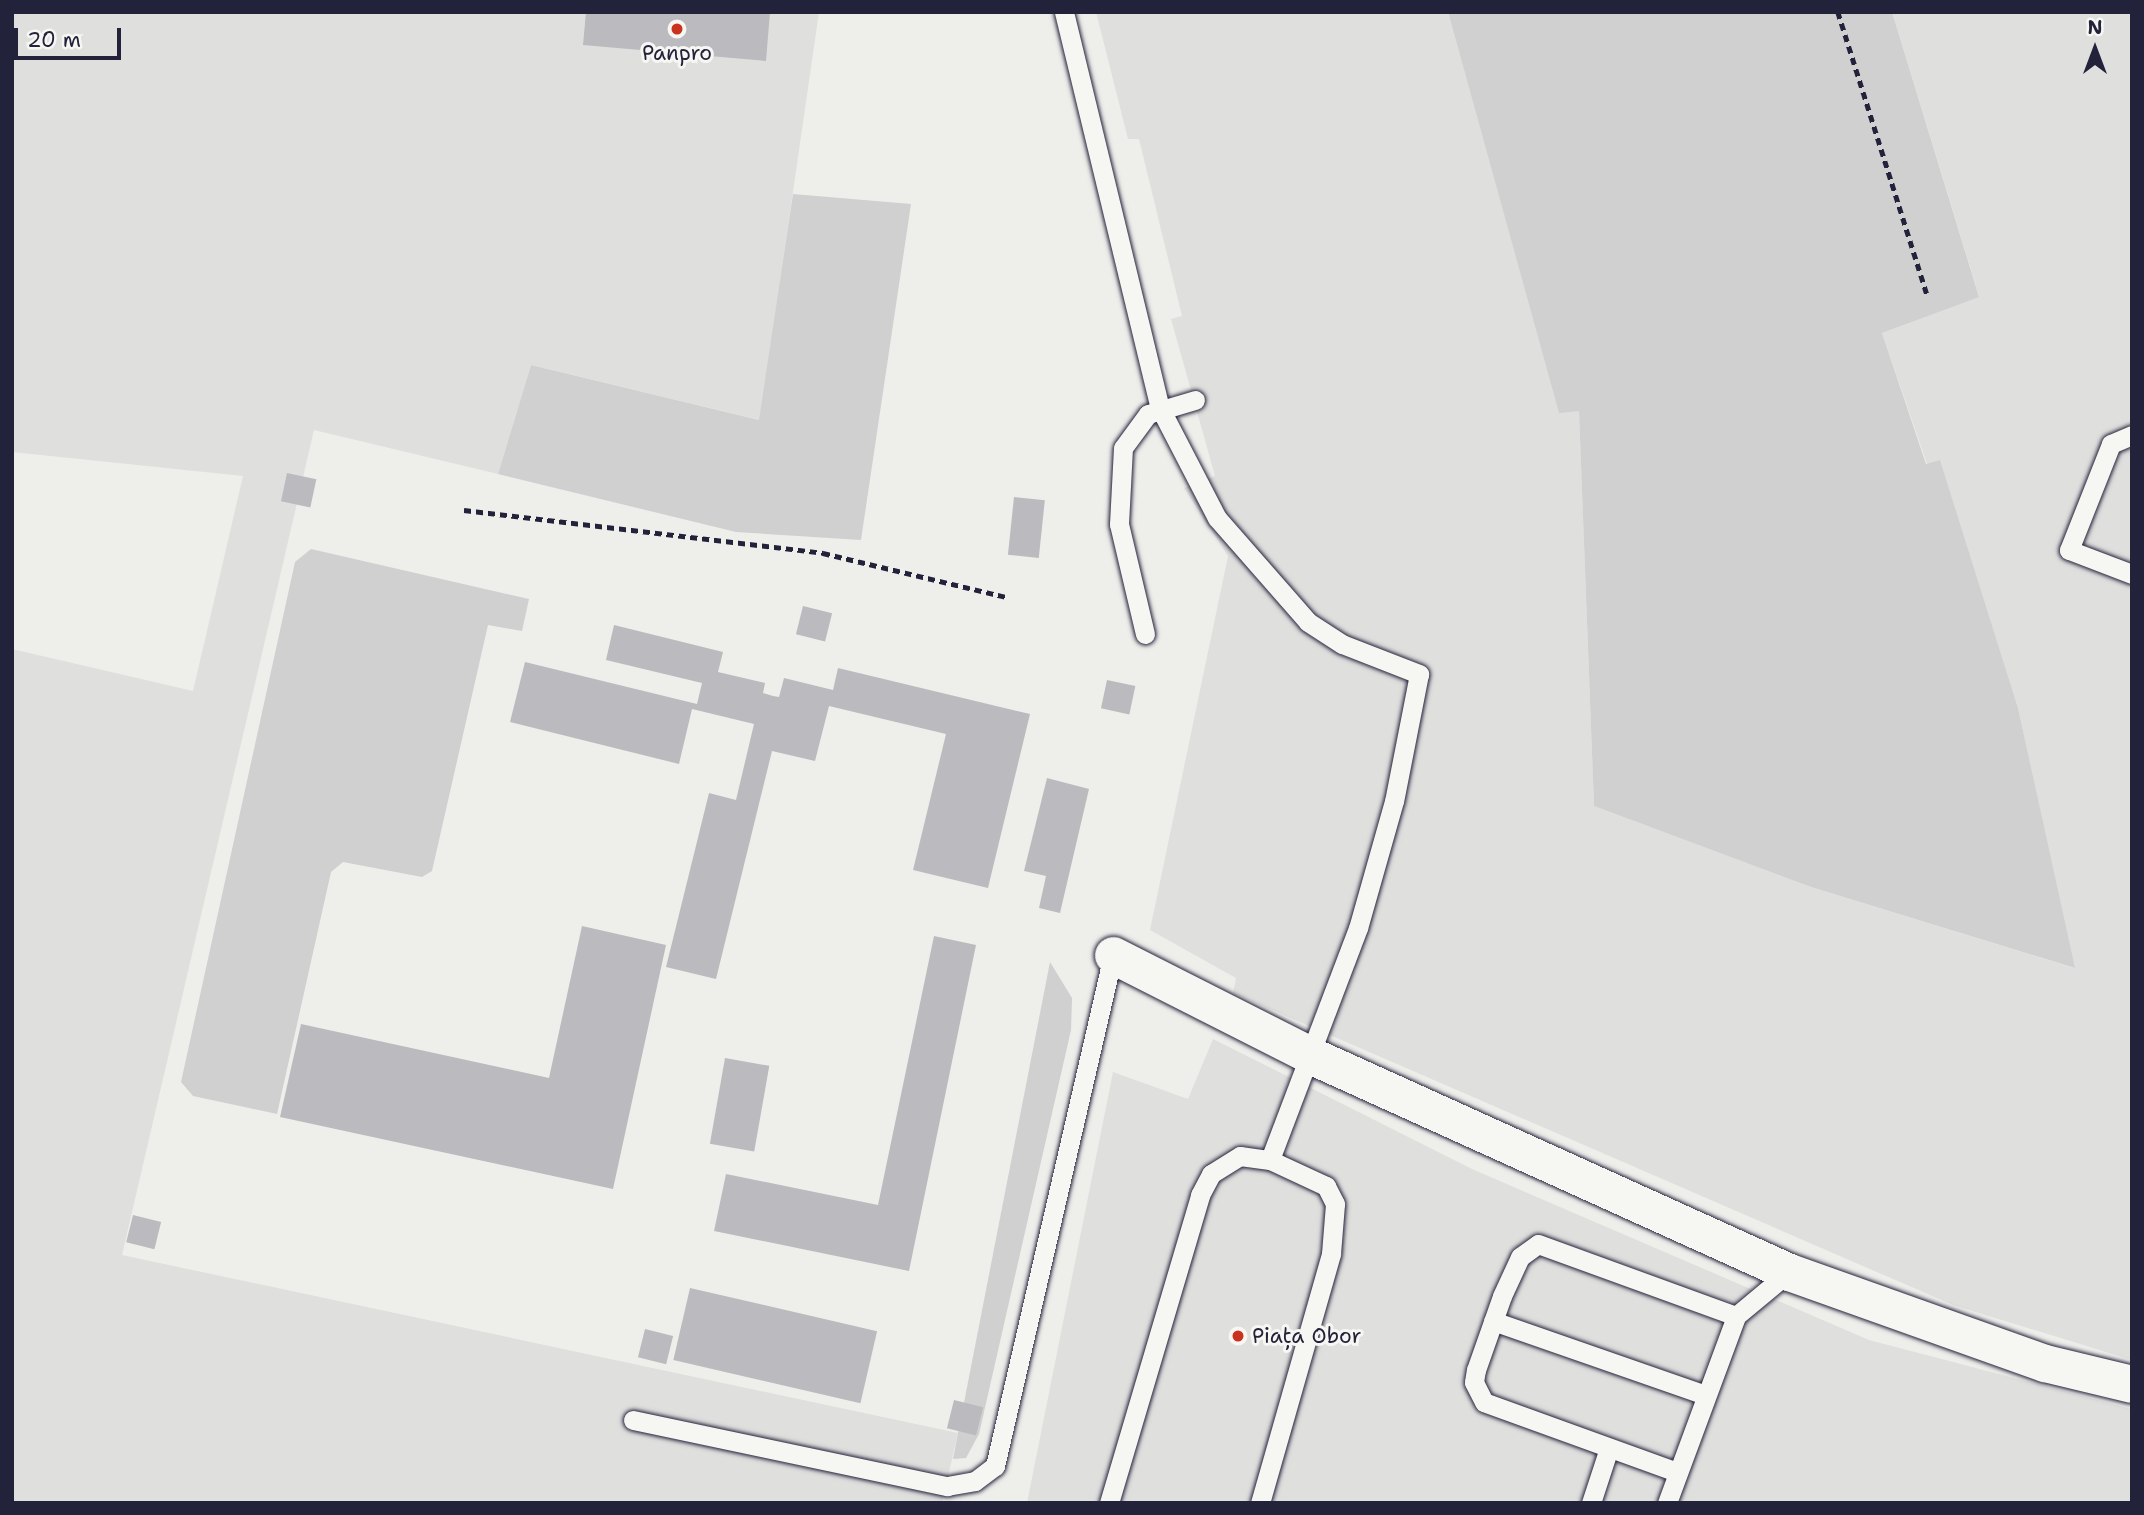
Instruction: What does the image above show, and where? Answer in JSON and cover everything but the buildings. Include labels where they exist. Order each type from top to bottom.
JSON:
[{"type":"street","points":[[1113,955],[1312,1056],[1789,1272],[2045,1363],[2132,1384]]},
{"type":"lane","points":[[1064,12],[1160,408],[1217,518],[1263,577],[1342,644],[1419,674],[1390,814],[1312,1056],[1270,1160]]},
{"type":"lane","points":[[1145,634],[1119,524],[1118,482],[1129,431],[1160,408],[1195,400]]},
{"type":"lane","points":[[2132,435],[2111,444],[2069,550],[2132,574]]},
{"type":"lane","points":[[633,1420],[947,1486],[975,1481],[995,1466],[1113,955]]},
{"type":"lane","points":[[1109,1503],[1200,1195],[1226,1163],[1240,1156],[1270,1160],[1326,1186],[1335,1219],[1331,1254],[1260,1503]]},
{"type":"lane","points":[[1677,1472],[1484,1402],[1474,1382],[1493,1321],[1520,1257],[1538,1244],[1736,1316]]},
{"type":"lane","points":[[1667,1503],[1736,1316],[1789,1272]]},
{"type":"lane","points":[[1493,1321],[1706,1395]]},
{"type":"lane","points":[[1591,1503],[1609,1448]]},
{"type":"path","points":[[1838,12],[1927,295]]},
{"type":"path","points":[[464,510],[823,553],[1006,597]]},
{"type":"shaded area","points":[[12,12],[819,12],[760,420],[531,365],[498,474],[314,430],[122,1255],[958,1433],[942,1503],[12,1503],[12,649],[193,691],[243,476],[12,452]]},
{"type":"shaded area","points":[[1096,12],[1448,12],[1559,412],[1579,410],[1594,806],[1811,887],[2074,968],[2018,708],[1940,461],[1927,464],[1882,333],[1979,296],[1892,12],[2132,12],[2132,1360],[1953,1305],[1233,993],[1236,978],[1150,930],[1228,556],[1184,488],[1215,476],[1171,319],[1182,316],[1139,139],[1128,139]]},
{"type":"shaded area","points":[[1448,12],[1892,12],[1979,297],[1882,333],[1926,464],[1940,460],[2018,708],[2075,968],[1811,887],[1594,806],[1579,411],[1559,413]]},
{"type":"shaded area","points":[[793,194],[911,204],[861,540],[736,532],[498,474],[531,365],[759,420]]},
{"type":"shaded area","points":[[311,549],[529,599],[522,631],[488,625],[432,871],[422,877],[343,862],[331,872],[277,1114],[193,1096],[181,1082],[295,562]]},
{"type":"shaded area","points":[[1050,962],[1072,998],[1071,1030],[979,1434],[966,1458],[953,1459]]},
{"type":"shaded area","points":[[1213,1039],[1472,1169],[1869,1340],[2132,1409],[2132,1503],[1027,1503],[1113,1072],[1188,1099]]},
{"type":"place","name":"Panpro","points":[[677,29]]},
{"type":"place","name":"Piața Obor","points":[[1238,1336]]}]
